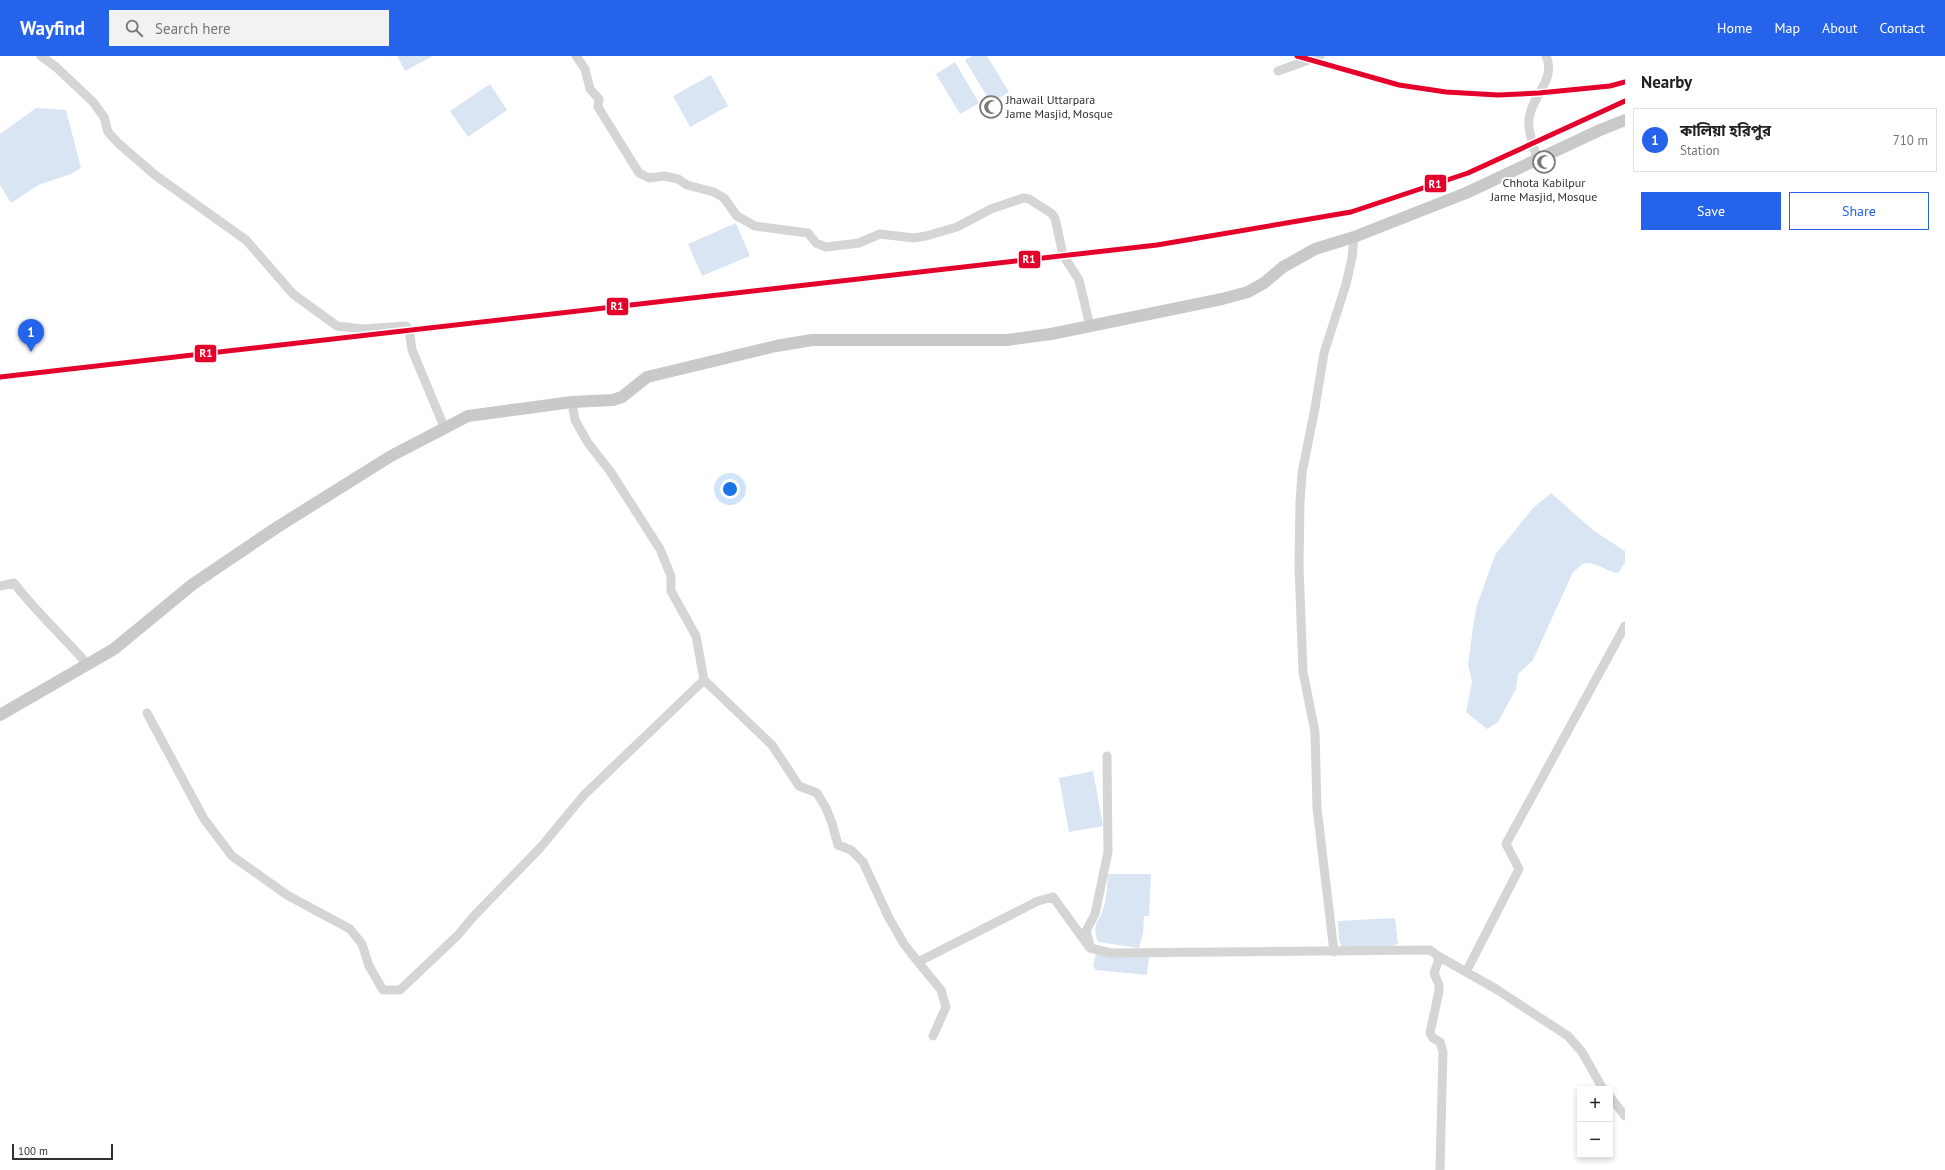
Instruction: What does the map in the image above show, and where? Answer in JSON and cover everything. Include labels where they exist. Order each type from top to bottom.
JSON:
[{"type":"main road","points":[[0,715],[114,649],[193,584],[279,526],[391,456],[468,416],[572,402],[613,400],[622,396],[647,377],[776,346],[812,340],[1007,340],[1051,334],[1222,299],[1248,292],[1264,284],[1283,267],[1315,249],[1354,237],[1466,193],[1537,161],[1600,130],[1625,120]]},
{"type":"street","points":[[41,56],[56,67],[93,102],[104,117],[108,132],[118,143],[162,180],[246,240],[293,294],[337,326],[363,329],[406,326],[409,329],[412,350],[445,429]]},
{"type":"street","points":[[576,56],[585,69],[590,90],[598,99],[598,107],[624,152],[639,173],[649,178],[664,176],[678,179],[687,185],[714,192],[724,198],[737,216],[755,226],[808,233],[816,242],[826,247],[859,243],[880,234],[918,238],[957,227],[991,208],[1023,198],[1029,199],[1051,213],[1055,218],[1063,255],[1079,280],[1090,326]]},
{"type":"street","points":[[1278,71],[1320,56]]},
{"type":"street","points":[[1537,161],[1534,143],[1528,132],[1529,117],[1539,93],[1548,80],[1549,62],[1546,56]]},
{"type":"street","points":[[1334,952],[1317,808],[1315,732],[1303,672],[1299,566],[1300,502],[1302,473],[1324,353],[1346,284],[1352,258],[1354,237]]},
{"type":"street","points":[[572,402],[575,420],[588,443],[610,471],[660,550],[671,576],[671,591],[696,636],[704,680],[772,745],[799,786],[817,793],[826,808],[838,845],[851,850],[862,862],[889,918],[904,944],[941,990],[946,1007],[933,1036]]},
{"type":"street","points":[[0,586],[14,583],[33,608],[61,634],[87,664]]},
{"type":"street","points":[[1466,972],[1519,869],[1506,844],[1625,626]]},
{"type":"street","points":[[146,713],[204,819],[232,856],[287,895],[350,929],[362,944],[369,966],[383,990],[400,990],[458,935],[472,918],[540,848],[584,795],[704,680]]},
{"type":"street","points":[[1090,948],[1086,931],[1095,914],[1108,852],[1107,756]]},
{"type":"street","points":[[918,962],[1038,901],[1053,897],[1090,948],[1111,953],[1430,950],[1438,956],[1496,988],[1568,1036],[1582,1052],[1601,1086]]},
{"type":"street","points":[[1438,956],[1438,962],[1434,973],[1439,985],[1439,992],[1430,1033],[1433,1038],[1440,1042],[1443,1052],[1440,1170]]},
{"type":"street","points":[[1613,1101],[1625,1116]]},
{"type":"water","points":[[397,56],[433,56],[405,71]]},
{"type":"water","points":[[972,56],[987,56],[1009,92],[991,103],[965,60]]},
{"type":"water","points":[[955,62],[979,103],[960,114],[936,74]]},
{"type":"water","points":[[711,75],[728,106],[690,127],[673,96]]},
{"type":"water","points":[[490,84],[507,110],[468,137],[450,111]]},
{"type":"water","points":[[36,108],[66,110],[81,168],[71,174],[38,185],[11,203],[0,185],[0,134]]},
{"type":"water","points":[[736,223],[750,256],[702,276],[688,244]]},
{"type":"water","points":[[1551,493],[1594,531],[1625,551],[1625,563],[1618,573],[1590,563],[1584,563],[1573,572],[1533,660],[1518,674],[1516,689],[1498,722],[1487,729],[1466,712],[1472,682],[1468,664],[1477,605],[1495,555],[1533,508]]},
{"type":"water","points":[[1093,771],[1103,826],[1069,832],[1059,778]]},
{"type":"water","points":[[1108,874],[1151,874],[1149,916],[1144,916],[1143,933],[1139,948],[1098,942],[1095,930],[1105,902]]},
{"type":"water","points":[[1395,918],[1398,944],[1384,948],[1343,950],[1339,940],[1338,921]]},
{"type":"water","points":[[1096,954],[1149,957],[1147,975],[1096,970],[1093,966]]},
{"type":"transit line","name":"R1","points":[[1297,56],[1399,85],[1446,92],[1498,95],[1539,93],[1610,86],[1625,82]]},
{"type":"transit line","name":"R1","points":[[0,377],[1157,245],[1351,212],[1468,173],[1625,101]]},
{"type":"place","name":"Jhawail Uttarpara Jame Masjid, Mosque","points":[[991,107]]},
{"type":"place","name":"Chhota Kabilpur Jame Masjid, Mosque","points":[[1544,162]]},
{"type":"place","name":"কালিয়া হরিপুর","points":[[31,352]]}]
